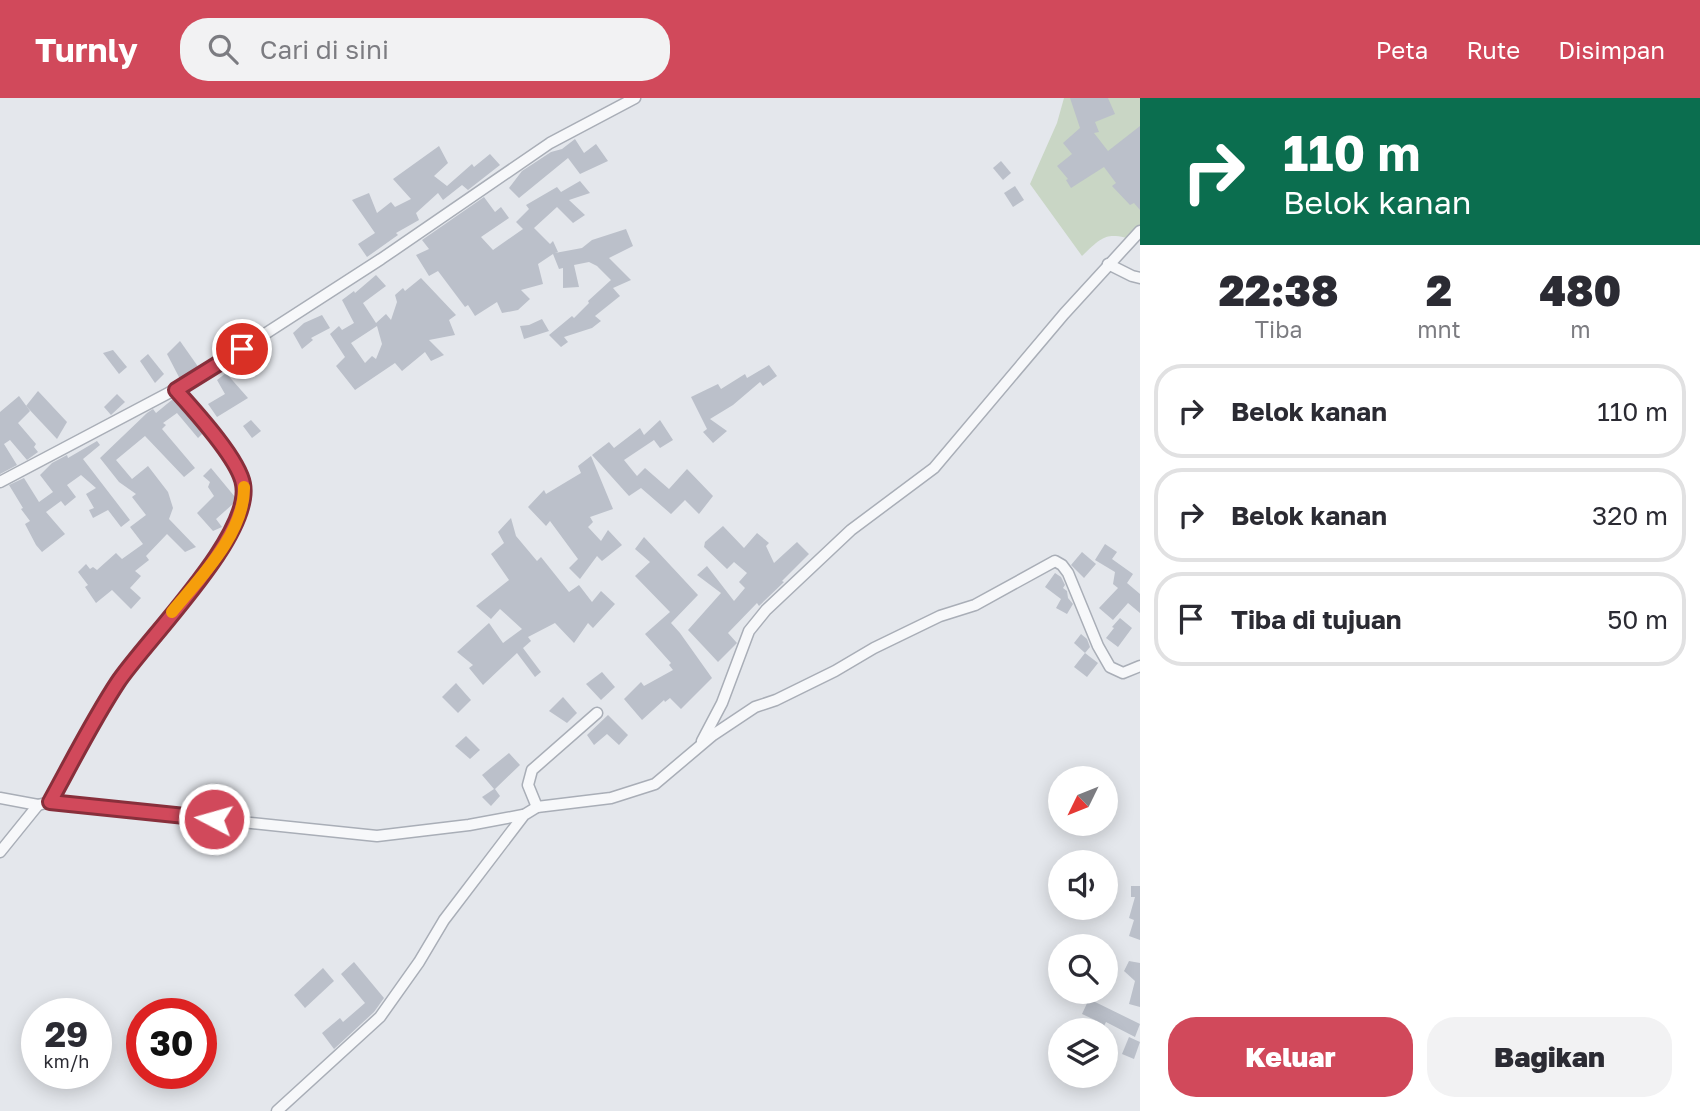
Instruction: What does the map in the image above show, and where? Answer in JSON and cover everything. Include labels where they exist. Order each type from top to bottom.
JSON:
[{"type":"street","points":[[0,482],[176,390],[381,259],[550,143],[635,98]]},
{"type":"street","points":[[697,750],[722,703],[749,631],[766,610],[851,530],[934,468],[1108,264],[1140,231]]},
{"type":"street","points":[[1108,264],[1140,278]]},
{"type":"street","points":[[50,802],[120,679],[218,556],[235,524],[243,499],[240,473],[209,428],[176,390]]},
{"type":"street","points":[[0,798],[38,805],[50,802],[377,836],[469,825],[524,814],[537,807],[611,798],[655,784],[713,735],[755,707],[776,700],[835,671],[874,648],[940,616],[975,606],[1055,561],[1068,573],[1098,646],[1110,667],[1123,673],[1140,666]]},
{"type":"street","points":[[537,807],[528,785],[532,770],[597,713]]},
{"type":"street","points":[[0,852],[38,805]]},
{"type":"street","points":[[277,1111],[380,1017],[419,962],[444,920],[524,814]]},
{"type":"green space","points":[[1064,98],[1140,98],[1140,241],[1108,237],[1097,242],[1082,256],[1030,184],[1057,123]]},
{"type":"building","points":[[1070,98],[1108,98],[1115,114],[1095,122],[1099,132],[1094,133],[1108,151],[1140,126],[1140,210],[1134,203],[1130,205],[1112,186],[1116,183],[1104,167],[1071,188],[1066,180],[1068,179],[1057,166],[1072,154],[1063,143],[1080,128]]},
{"type":"building","points":[[575,139],[584,153],[596,144],[608,161],[580,174],[568,158],[519,198],[509,188],[522,171]]},
{"type":"building","points":[[439,146],[448,163],[434,176],[447,186],[472,164],[474,167],[490,154],[500,165],[468,190],[462,185],[443,200],[438,193],[416,213],[419,220],[396,233],[398,235],[367,257],[358,244],[375,233],[352,200],[369,193],[377,213],[391,202],[395,207],[411,199],[393,179]]},
{"type":"building","points":[[1001,161],[1011,173],[1003,180],[993,168]]},
{"type":"building","points":[[580,181],[590,193],[569,200],[585,215],[573,223],[557,207],[534,228],[550,244],[553,241],[558,252],[555,253],[582,248],[592,240],[626,229],[633,246],[609,258],[631,280],[613,288],[620,296],[595,316],[601,321],[592,328],[564,337],[568,342],[561,347],[549,335],[572,316],[574,318],[611,280],[597,266],[589,262],[574,265],[579,287],[563,288],[563,268],[559,269],[553,254],[538,264],[543,284],[521,290],[530,299],[518,310],[502,313],[497,302],[475,316],[438,271],[429,276],[416,255],[429,249],[422,240],[484,197],[495,212],[501,207],[509,218],[481,237],[493,250],[523,229],[516,222],[529,209],[526,205],[557,187],[561,192]]},
{"type":"building","points":[[1015,186],[1024,200],[1013,207],[1004,193]]},
{"type":"building","points":[[376,275],[386,286],[363,303],[376,323],[386,314],[391,320],[397,302],[395,295],[403,288],[405,291],[421,278],[456,315],[449,320],[455,335],[429,340],[444,355],[431,361],[425,352],[402,371],[395,363],[355,390],[336,366],[345,357],[330,334],[339,326],[342,330],[354,323],[342,300],[354,291],[355,293]],"holes":[[[377,326],[382,344],[376,359],[372,356],[365,363],[351,343]]]},
{"type":"building","points":[[322,315],[330,328],[311,338],[313,340],[302,349],[293,333],[304,323]]},
{"type":"building","points":[[542,319],[549,331],[524,339],[520,326]]},
{"type":"building","points":[[180,341],[199,368],[180,379],[167,354]]},
{"type":"building","points":[[113,350],[127,367],[119,374],[103,353]]},
{"type":"building","points":[[148,354],[164,374],[155,383],[140,361]]},
{"type":"building","points":[[769,365],[777,376],[763,386],[760,382],[733,405],[710,419],[727,431],[713,443],[703,432],[707,429],[691,397],[718,384],[721,389],[745,374],[747,378]]},
{"type":"building","points":[[226,373],[248,398],[217,417],[208,404],[225,394],[217,380]]},
{"type":"building","points":[[38,391],[67,422],[57,439],[26,406]]},
{"type":"building","points":[[117,394],[125,402],[111,415],[104,407]]},
{"type":"building","points":[[19,396],[30,411],[18,423],[36,444],[34,447],[38,452],[27,460],[10,440],[4,444],[17,465],[0,474],[0,412]]},
{"type":"building","points":[[173,399],[203,433],[198,438],[177,413],[163,423],[166,425],[162,429],[195,468],[184,477],[145,436],[116,460],[132,479],[148,466],[168,492],[173,508],[169,519],[196,547],[185,552],[167,534],[146,556],[149,560],[135,571],[141,576],[130,588],[141,598],[131,609],[112,590],[96,603],[85,587],[88,585],[78,572],[86,564],[90,569],[93,567],[97,570],[116,553],[122,559],[143,544],[130,527],[146,515],[132,497],[136,494],[119,482],[100,458],[147,413],[153,409],[156,413]]},
{"type":"building","points":[[251,420],[261,431],[252,438],[243,426]]},
{"type":"building","points":[[660,420],[673,440],[660,448],[654,440],[624,460],[637,476],[645,468],[669,489],[687,469],[713,496],[699,514],[685,500],[671,514],[641,488],[629,496],[592,455],[609,442],[614,448],[640,428],[644,435]]},
{"type":"building","points":[[97,441],[100,445],[83,459],[130,520],[121,527],[108,510],[93,518],[89,510],[94,508],[86,494],[96,488],[81,475],[67,485],[76,497],[65,506],[61,501],[46,512],[65,534],[42,552],[25,524],[30,521],[9,485],[24,478],[39,502],[53,492],[40,475],[52,463],[67,455],[68,458]]},
{"type":"building","points":[[591,456],[613,509],[590,517],[593,522],[588,527],[601,541],[608,530],[622,545],[602,561],[597,556],[580,579],[569,568],[578,559],[550,521],[546,526],[528,507],[544,490],[546,494],[581,473],[578,466]]},
{"type":"building","points":[[211,468],[235,497],[234,503],[216,519],[222,527],[213,531],[197,513],[214,496],[208,487],[210,482],[203,476]]},
{"type":"building","points":[[511,518],[516,536],[537,561],[541,557],[569,592],[579,585],[592,602],[601,591],[615,604],[593,628],[588,623],[574,643],[555,623],[528,637],[531,641],[523,648],[541,672],[535,677],[517,653],[483,685],[469,668],[473,665],[457,652],[489,623],[503,643],[522,629],[500,609],[491,619],[476,606],[509,580],[491,554],[504,543],[498,532]]},
{"type":"building","points":[[723,526],[744,548],[757,533],[769,543],[766,546],[774,563],[797,542],[809,554],[782,581],[784,582],[759,606],[757,603],[728,633],[737,643],[718,662],[688,630],[721,593],[697,575],[707,566],[734,601],[745,588],[739,582],[747,573],[734,562],[727,569],[704,547],[705,542]]},
{"type":"building","points":[[644,537],[698,595],[671,623],[712,678],[681,709],[670,698],[665,702],[664,700],[642,720],[624,699],[641,682],[644,686],[673,670],[669,665],[671,663],[645,634],[670,612],[635,576],[650,562],[635,549]]},
{"type":"building","points":[[1105,544],[1117,552],[1112,559],[1133,574],[1127,583],[1140,594],[1140,613],[1128,603],[1113,620],[1099,608],[1118,588],[1113,584],[1115,572],[1095,560]]},
{"type":"building","points":[[1082,552],[1096,564],[1084,578],[1071,565]]},
{"type":"building","points":[[1055,573],[1061,577],[1065,585],[1063,588],[1073,604],[1067,614],[1056,608],[1061,599],[1045,587]]},
{"type":"building","points":[[1120,618],[1132,628],[1118,647],[1106,638]]},
{"type":"building","points":[[1081,634],[1090,647],[1085,653],[1074,643]]},
{"type":"building","points":[[1085,653],[1098,663],[1087,677],[1074,667]]},
{"type":"building","points":[[602,672],[615,687],[601,700],[586,684]]},
{"type":"building","points":[[456,683],[471,700],[458,713],[442,697]]},
{"type":"building","points":[[563,697],[577,713],[567,723],[549,711]]},
{"type":"building","points":[[608,715],[628,735],[619,745],[607,734],[594,745],[587,735]]},
{"type":"building","points":[[466,736],[480,750],[470,759],[455,746]]},
{"type":"building","points":[[509,753],[520,765],[495,789],[500,796],[491,806],[482,797],[494,789],[482,775]]},
{"type":"building","points":[[1131,886],[1140,886],[1140,940],[1129,936],[1134,920],[1129,918],[1135,897],[1131,897]]},
{"type":"building","points":[[1129,961],[1140,963],[1140,1007],[1129,1004],[1135,981],[1124,971]]},
{"type":"building","points":[[354,962],[384,998],[374,1012],[334,1049],[322,1033],[340,1018],[343,1022],[365,1003],[341,974]]},
{"type":"building","points":[[323,968],[334,981],[305,1008],[294,995]]},
{"type":"building","points":[[1087,1004],[1099,1004],[1140,1024],[1135,1037],[1118,1028],[1118,1018],[1091,1018],[1082,1014]]},
{"type":"building","points":[[1129,1037],[1140,1042],[1134,1059],[1122,1054]]},
{"type":"slow traffic","points":[[172,612],[218,556],[235,524],[244,487]]},
{"type":"route","points":[[214,819],[50,802],[104,703],[131,664],[218,556],[235,524],[244,490],[240,473],[209,428],[176,390],[242,349]]}]
